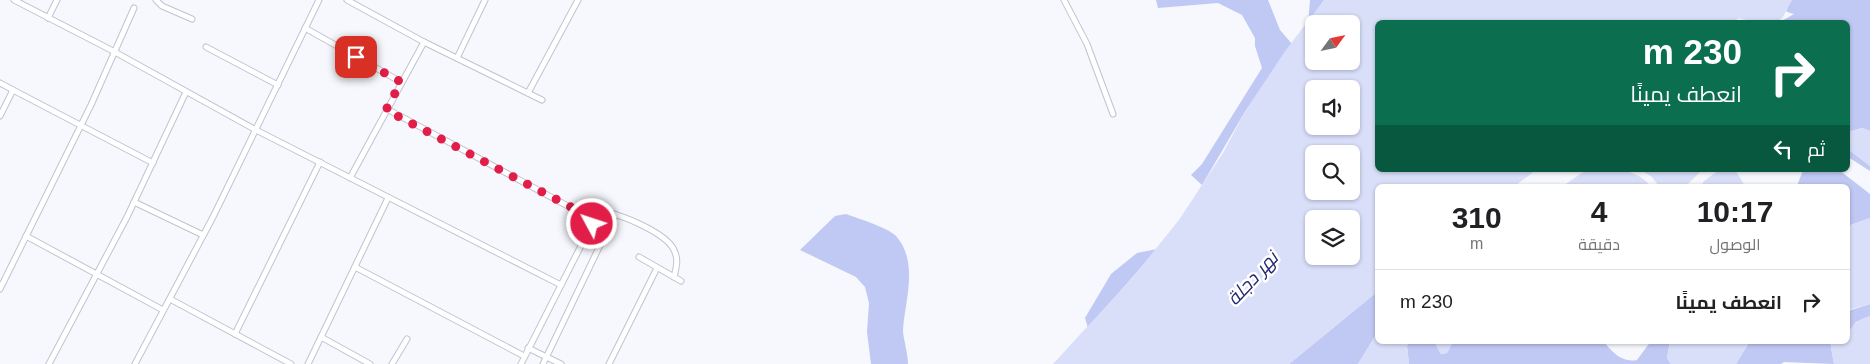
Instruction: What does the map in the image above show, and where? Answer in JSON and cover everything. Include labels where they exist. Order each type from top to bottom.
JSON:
[{"type":"street","points":[[14,0],[114,52],[256,130],[561,285]]},
{"type":"street","points":[[48,18],[57,0]]},
{"type":"street","points":[[156,0],[192,19]]},
{"type":"street","points":[[135,364],[203,235],[319,0]]},
{"type":"street","points":[[347,0],[424,42],[542,100]]},
{"type":"street","points":[[457,58],[485,0]]},
{"type":"street","points":[[528,93],[578,0]]},
{"type":"street","points":[[1064,0],[1087,44],[1113,114]]},
{"type":"street","points":[[0,289],[81,124],[134,8]]},
{"type":"street","points":[[305,28],[401,82]]},
{"type":"street","points":[[350,178],[424,42]]},
{"type":"street","points":[[206,47],[278,85]]},
{"type":"street","points":[[0,83],[153,163]]},
{"type":"street","points":[[0,116],[13,90]]},
{"type":"street","points":[[49,364],[97,276],[186,92]]},
{"type":"street","points":[[386,110],[590,217],[592,224],[521,364]]},
{"type":"street","points":[[234,334],[320,162]]},
{"type":"street","points":[[308,364],[388,198]]},
{"type":"street","points":[[134,202],[203,235]]},
{"type":"street","points":[[603,213],[615,214],[668,241],[677,257],[674,277]]},
{"type":"street","points":[[542,364],[615,214]]},
{"type":"street","points":[[26,236],[163,310]]},
{"type":"street","points":[[639,257],[681,281]]},
{"type":"street","points":[[355,268],[524,356]]},
{"type":"street","points":[[609,364],[657,268]]},
{"type":"street","points":[[170,299],[291,364]]},
{"type":"street","points":[[321,336],[370,364]]},
{"type":"street","points":[[392,364],[407,340]]},
{"type":"street","points":[[528,348],[561,364]]},
{"type":"shaded area","points":[[1156,0],[1268,0],[1280,30],[1292,44],[1246,110],[1202,185],[1191,175],[1202,164],[1262,68],[1255,46],[1255,38],[1242,15],[1218,3],[1158,8]]},
{"type":"shaded area","points":[[1310,0],[1324,0],[1314,15],[1309,15]]},
{"type":"shaded area","points":[[1792,0],[1870,0],[1870,131],[1862,128],[1850,131],[1850,20],[1784,20],[1794,14],[1787,12],[1786,9]]},
{"type":"shaded area","points":[[1850,151],[1870,166],[1870,171],[1850,158]]},
{"type":"shaded area","points":[[1802,172],[1842,172],[1870,194],[1870,218],[1850,225],[1850,184],[1798,184]]},
{"type":"shaded area","points":[[846,214],[886,229],[896,236],[903,246],[909,269],[903,330],[908,364],[871,364],[867,332],[869,303],[865,287],[856,277],[800,250],[835,216]]},
{"type":"shaded area","points":[[1157,249],[1088,328],[1085,318],[1111,274],[1137,253]]},
{"type":"shaded area","points":[[1375,294],[1375,336],[1358,364],[1289,364]]},
{"type":"shaded area","points":[[1870,304],[1870,316],[1856,322],[1850,330],[1850,310]]},
{"type":"shaded area","points":[[1408,344],[1436,344],[1441,354],[1447,353],[1452,344],[1606,344],[1618,356],[1626,360],[1637,360],[1649,344],[1669,344],[1667,358],[1671,364],[1409,364]]},
{"type":"shaded area","points":[[1748,344],[1831,344],[1834,364],[1784,362],[1781,364],[1736,364]]},
{"type":"water","name":"نهر دجلة","points":[[1324,0],[1792,0],[1780,20],[1748,20],[1739,18],[1736,20],[1375,20],[1375,172],[1533,172],[1518,184],[1375,184],[1375,294],[1289,364],[1053,364],[1133,277],[1179,220],[1223,153],[1246,110],[1283,54],[1305,25],[1305,70],[1360,70],[1360,15],[1313,15]]},
{"type":"water","points":[[1862,128],[1870,131],[1870,166],[1850,151],[1850,131]]},
{"type":"water","points":[[1583,172],[1629,172],[1637,175],[1648,184],[1566,184]]},
{"type":"water","points":[[1644,172],[1700,172],[1688,184],[1657,184],[1651,176]]},
{"type":"water","points":[[1716,172],[1737,172],[1744,184],[1702,184]]},
{"type":"water","points":[[1870,218],[1870,304],[1850,309],[1850,225]]},
{"type":"water","points":[[1870,316],[1870,364],[1834,364],[1831,344],[1850,344],[1850,332],[1861,319]]},
{"type":"water","points":[[1375,336],[1375,344],[1408,344],[1409,364],[1358,364]]},
{"type":"water","points":[[1436,344],[1452,344],[1447,353],[1441,354]]},
{"type":"water","points":[[1669,344],[1748,344],[1736,364],[1671,364],[1667,358]]},
{"type":"route","points":[[356,57],[401,82],[386,110],[590,217],[592,224]]}]
